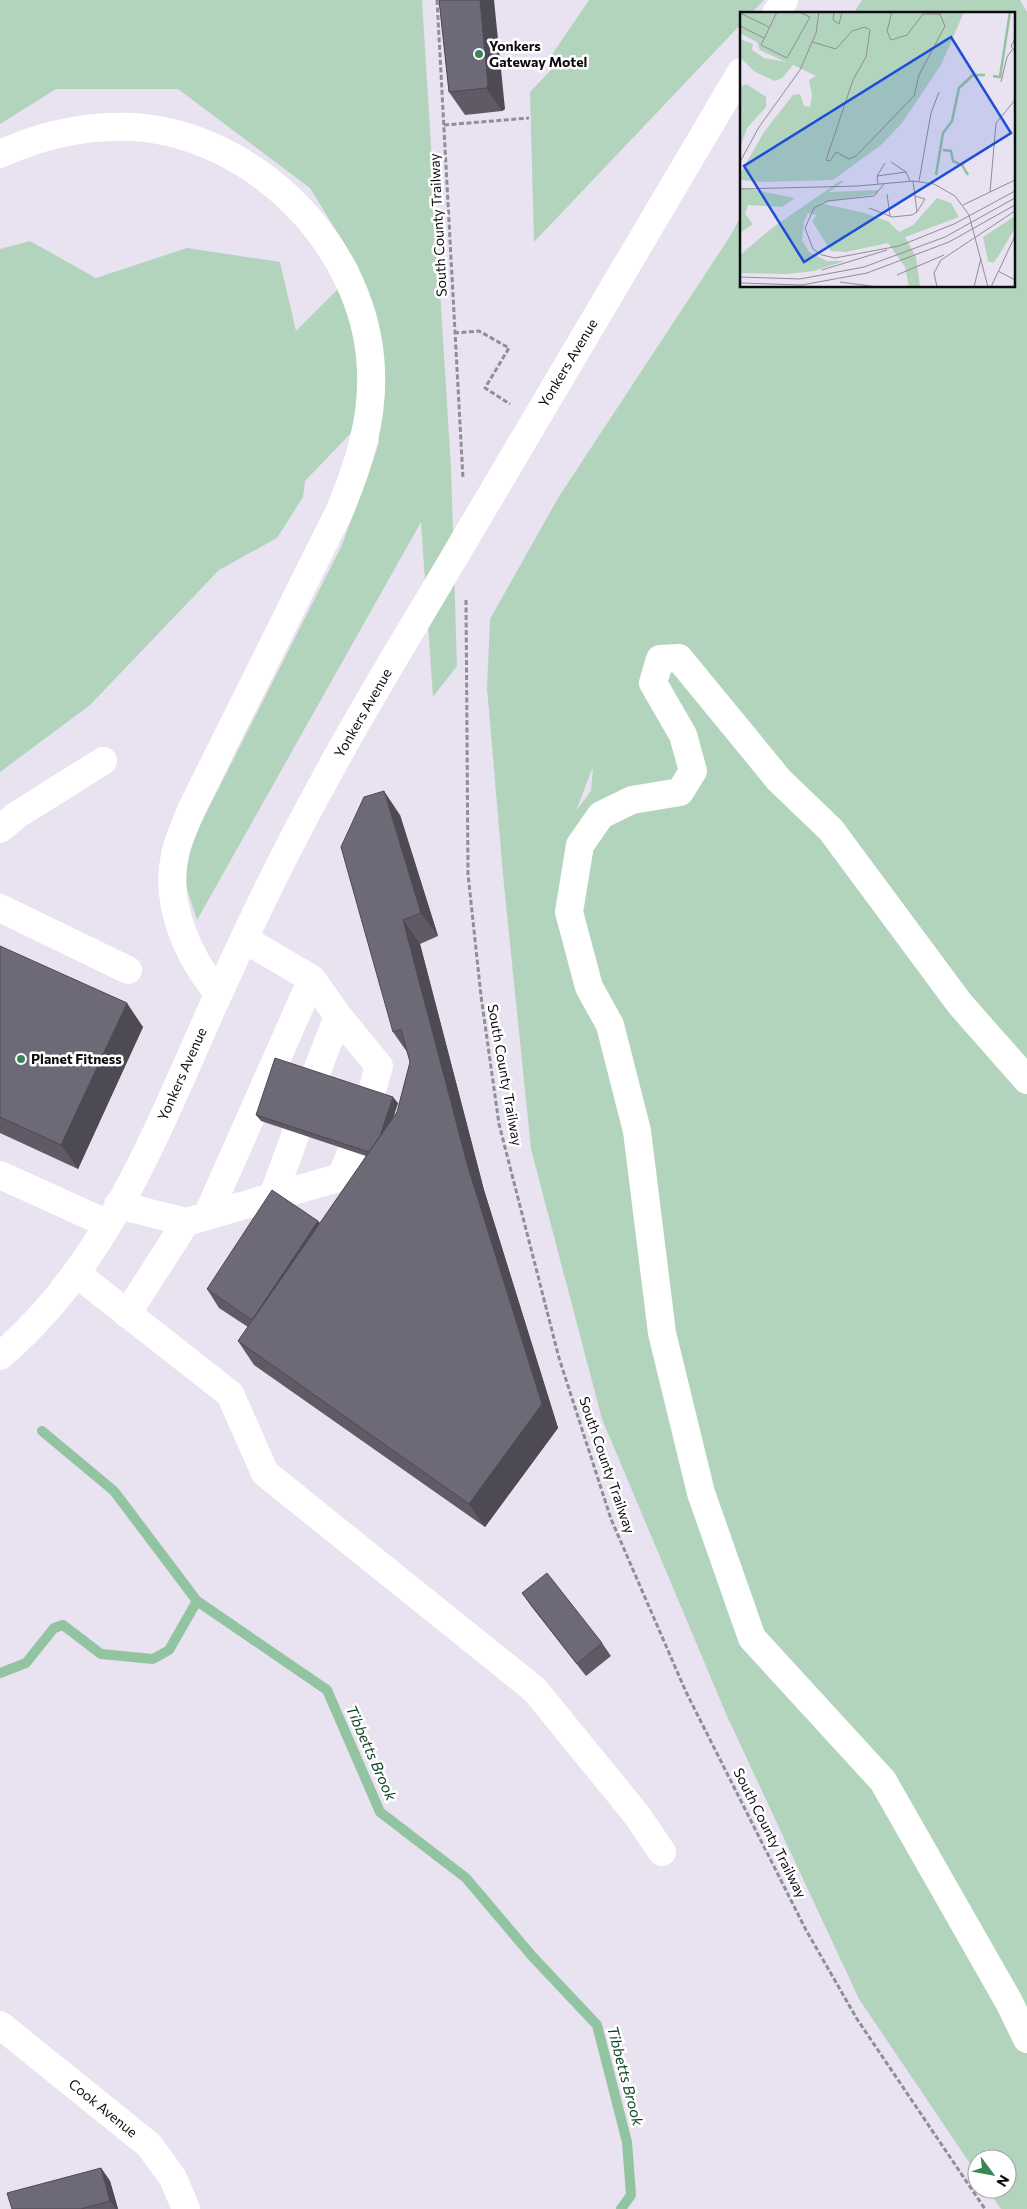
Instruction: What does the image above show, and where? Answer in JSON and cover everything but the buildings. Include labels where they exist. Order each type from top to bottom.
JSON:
[{"type":"main road","points":[[777,12],[784,0]]},
{"type":"main road","name":"Yonkers Avenue","points":[[0,1356],[32,1327],[77,1274],[113,1215],[146,1152],[244,939],[325,779],[740,74]]},
{"type":"main road","points":[[0,154],[30,141],[63,132],[98,128],[133,128],[164,132],[216,149],[262,175],[304,214],[339,262],[360,311],[371,370],[371,401],[366,438],[355,473],[340,510],[192,808],[174,856],[173,881],[183,936],[193,958],[218,993]]},
{"type":"main road","points":[[1027,1080],[960,1004],[831,830],[779,780],[679,658],[660,659],[653,683],[683,735],[693,772],[680,792],[632,800],[602,815],[580,845],[569,912],[589,987],[610,1025],[637,1131],[662,1333],[702,1493],[752,1638],[883,1781],[1009,2002],[1027,2039]]},
{"type":"main road","points":[[0,829],[17,815],[103,761]]},
{"type":"main road","points":[[0,908],[128,970]]},
{"type":"main road","points":[[244,939],[312,978],[338,1016],[379,1066],[371,1094]]},
{"type":"main road","points":[[127,1314],[196,1219],[312,978]]},
{"type":"main road","points":[[315,1076],[338,1016]]},
{"type":"main road","points":[[274,1196],[296,1133]]},
{"type":"main road","points":[[0,1175],[113,1215],[196,1219],[341,1177],[352,1150]]},
{"type":"main road","points":[[77,1274],[230,1394],[265,1473],[535,1690],[636,1814],[662,1852]]},
{"type":"main road","name":"Cook Avenue","points":[[0,2025],[149,2145],[173,2178],[186,2209]]},
{"type":"path","name":"South County Trailway","points":[[437,0],[454,333],[462,448]]},
{"type":"path","points":[[444,125],[529,118]]},
{"type":"path","points":[[454,333],[479,331],[509,348],[485,388]]},
{"type":"path","name":"South County Trailway","points":[[467,644],[468,874],[481,996],[499,1124],[559,1358],[611,1519],[686,1692],[806,1930],[858,2020],[985,2209]]},
{"type":"green space","points":[[0,0],[422,0],[451,468],[457,666],[433,697],[421,522],[197,920],[184,880],[187,851],[342,545],[379,443],[378,405],[305,481],[303,497],[277,538],[219,570],[90,705],[0,772],[0,249],[30,241],[96,278],[187,248],[280,262],[296,331],[359,268],[310,188],[178,89],[56,89],[0,124]]},
{"type":"green space","points":[[589,0],[764,0],[753,12],[740,12],[740,25],[534,242],[530,92],[552,69],[551,56]]},
{"type":"green space","points":[[862,0],[1020,0],[1027,12],[1027,2209],[1001,2209],[994,2199],[1017,2199],[1017,2149],[967,2149],[967,2159],[859,1999],[727,1716],[602,1419],[531,1149],[504,885],[487,688],[490,619],[558,498],[729,238],[740,218],[740,288],[1014,288],[1014,12],[854,12]],"holes":[[[592,769],[591,791],[576,811]]]},
{"type":"waterway","name":"Tibbetts Brook","points":[[42,1431],[114,1491],[197,1601],[327,1690],[380,1812],[466,1878],[532,1956],[597,2025],[627,2142],[631,2195],[621,2209]]},
{"type":"waterway","points":[[0,1673],[26,1663],[54,1628],[63,1625],[101,1654],[153,1659],[169,1650],[197,1601]]},
{"type":"place","name":"Yonkers Gateway Motel","points":[[479,54]]},
{"type":"place","name":"Planet Fitness","points":[[21,1059]]}]
